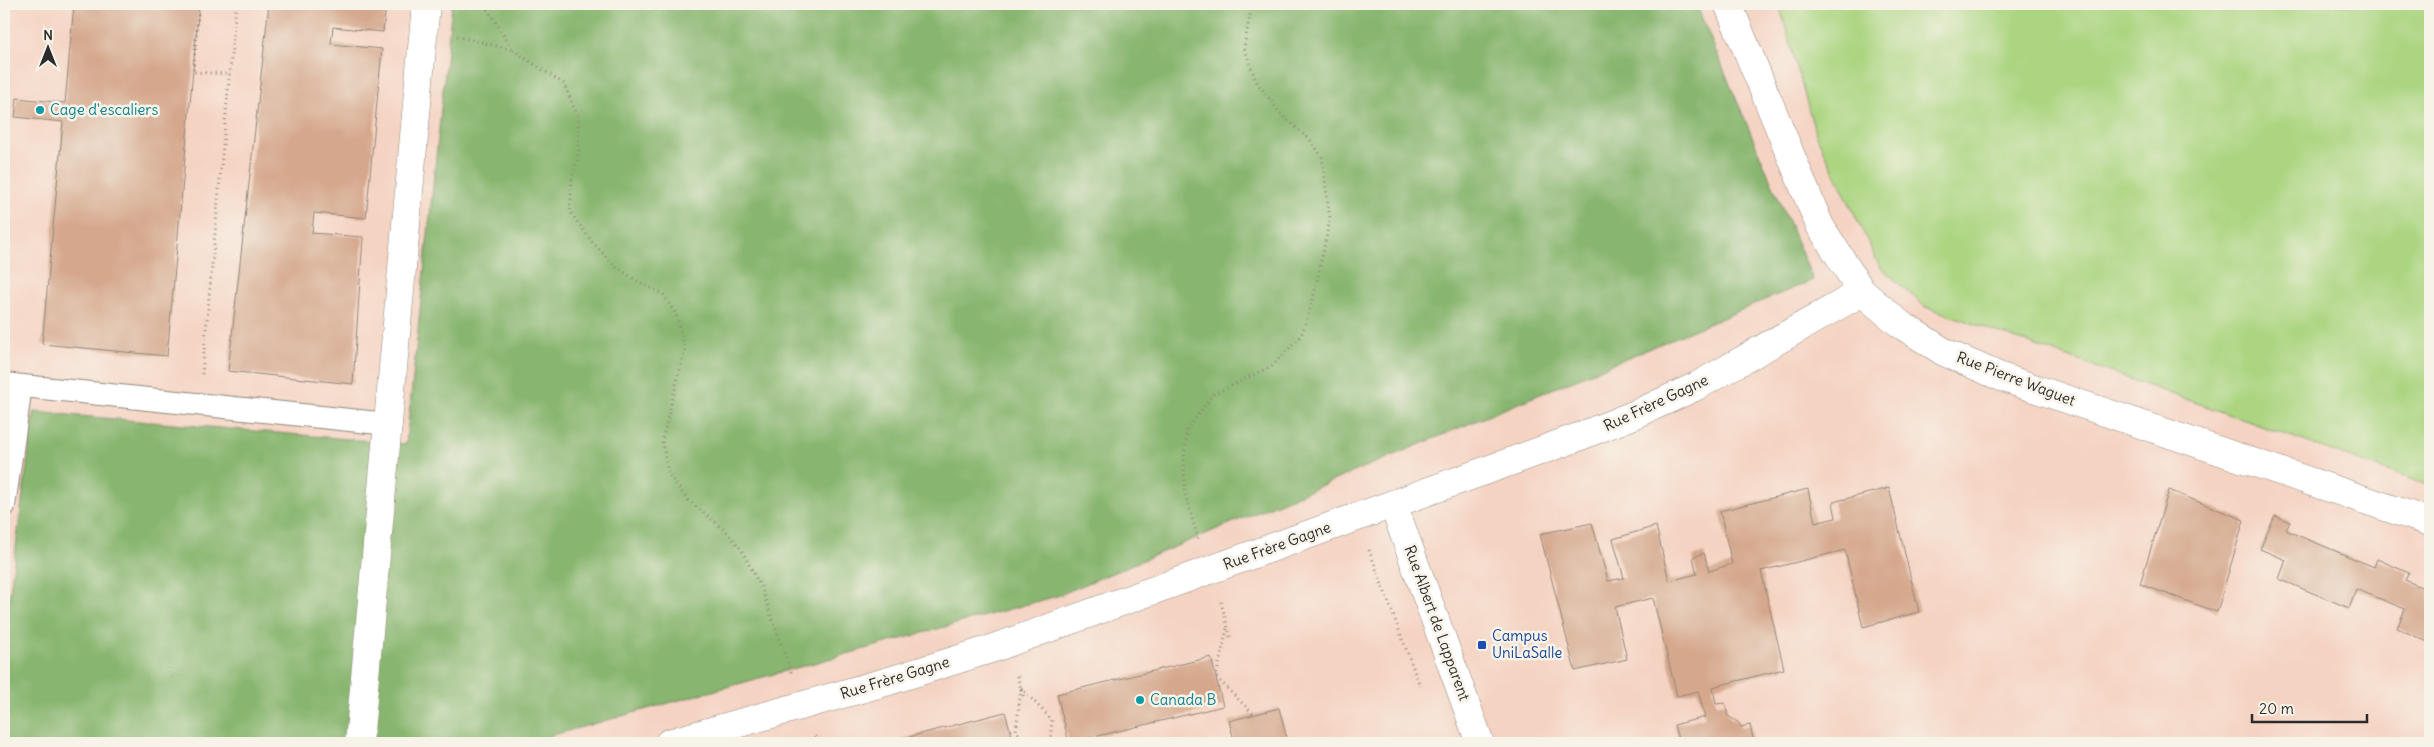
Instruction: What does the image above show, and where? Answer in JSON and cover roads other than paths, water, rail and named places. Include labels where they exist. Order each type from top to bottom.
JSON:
[{"type":"street","name":"Rue Pierre Waguet","points":[[1728,4],[1820,226],[1862,292],[1900,324],[1944,352],[2001,377],[2430,522]]},
{"type":"street","points":[[359,743],[424,16]]},
{"type":"street","name":"Rue Frère Gagne","points":[[670,743],[888,681],[1000,646],[1564,442],[1667,400],[1862,292]]},
{"type":"street","name":"Rue Albert de Lapparent","points":[[1393,504],[1480,743]]},
{"type":"lane","points":[[4,506],[12,385],[388,424]]},
{"type":"place","name":"Cage d'escaliers","points":[[40,110]]},
{"type":"place","name":"Campus UniLaSalle","points":[[1482,645]]},
{"type":"place","name":"Canada B","points":[[1140,700]]}]
